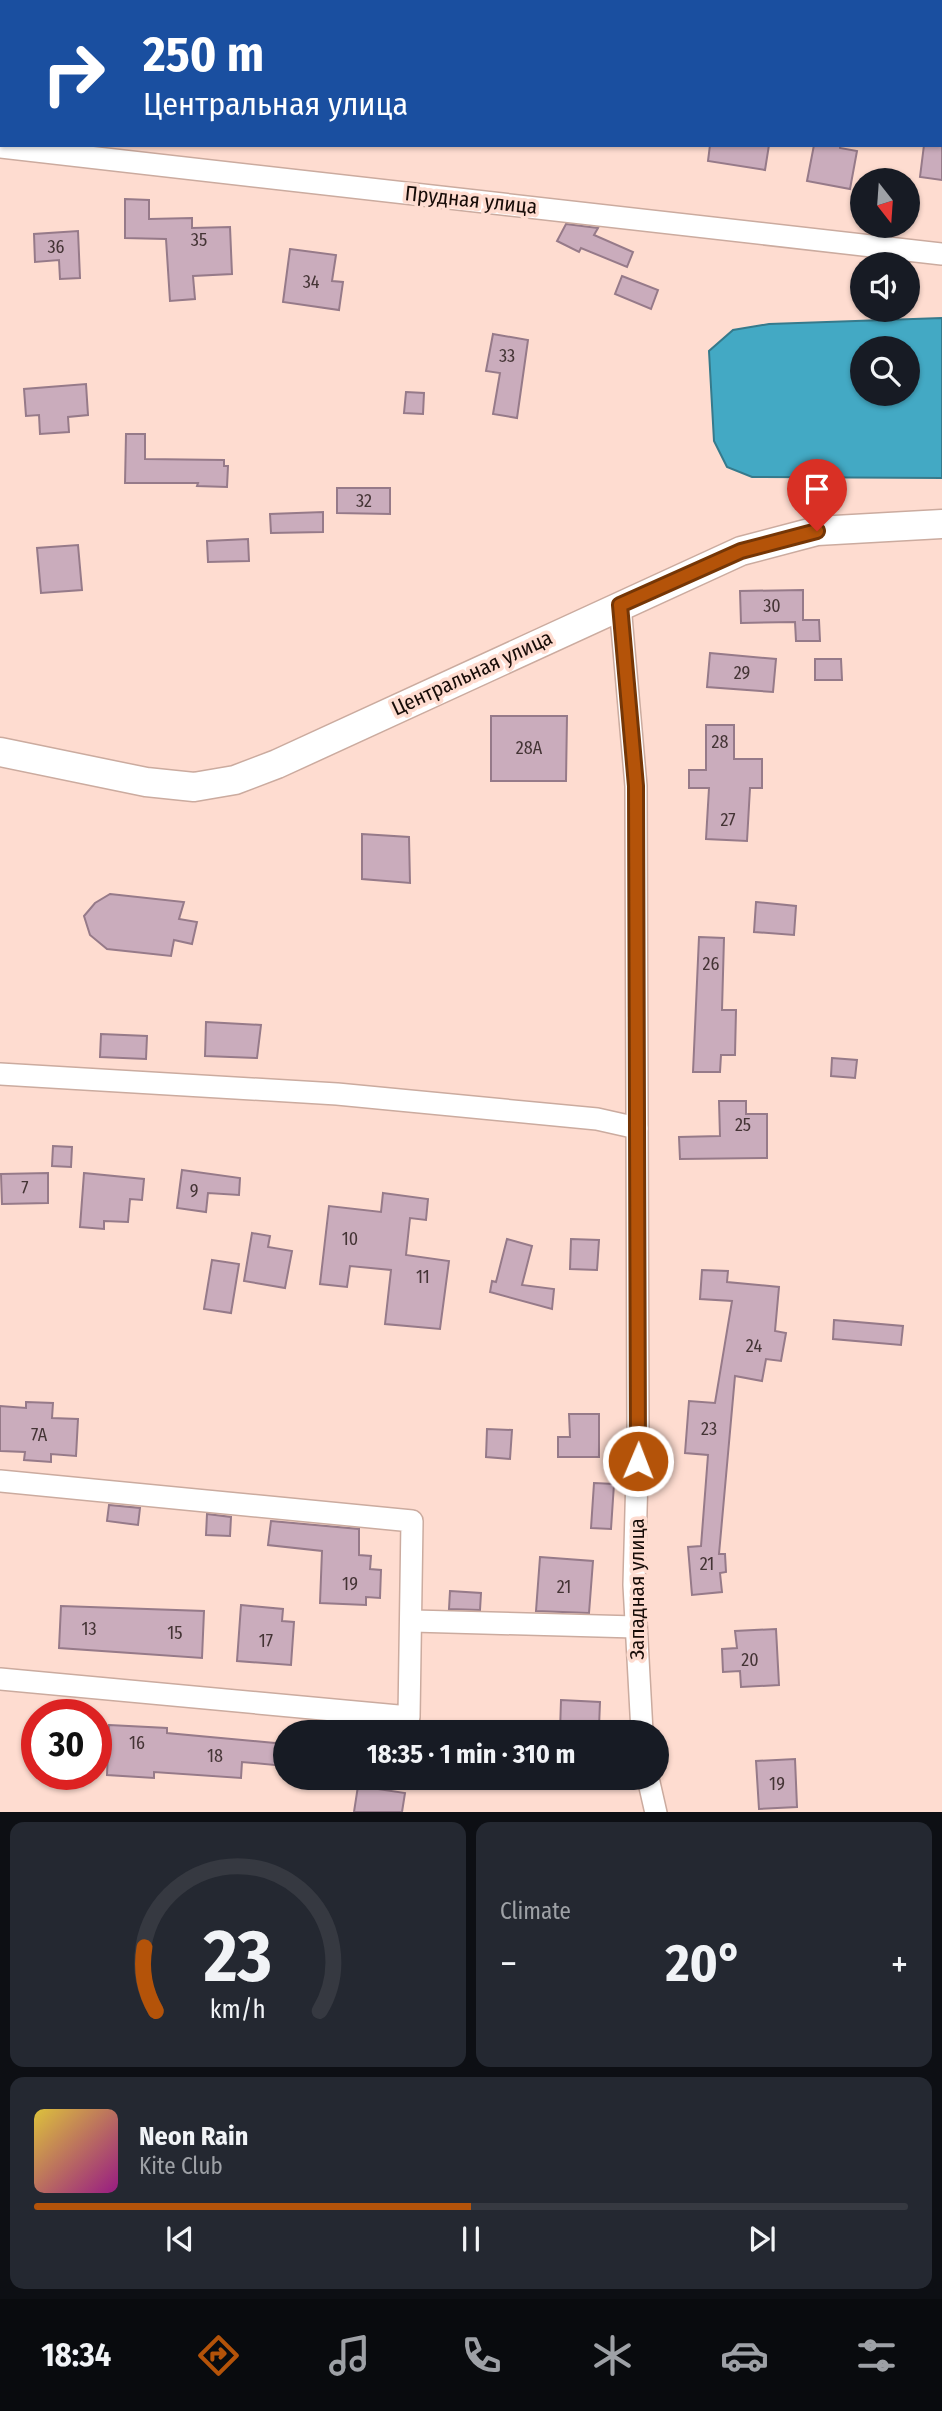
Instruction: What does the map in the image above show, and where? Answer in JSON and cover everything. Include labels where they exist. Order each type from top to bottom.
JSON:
[{"type":"street","name":"Прудная улица","points":[[0,147],[942,254]]},
{"type":"street","name":"Центральная улица","points":[[0,752],[146,782],[194,787],[235,780],[277,764],[741,551],[817,531],[942,524]]},
{"type":"street","name":"Западная улица","points":[[620,605],[636,786],[635,1627],[641,1720]]},
{"type":"street","points":[[0,1074],[337,1094],[597,1119],[637,1128]]},
{"type":"street","points":[[0,1481],[412,1521],[413,1621],[409,1717],[0,1679]]},
{"type":"street","points":[[413,1621],[635,1627]]},
{"type":"street","points":[[651,1790],[656,1812]]},
{"type":"water","points":[[942,318],[942,478],[752,477],[727,467],[714,441],[709,351],[733,330],[769,324],[920,322],[920,319]]},
{"type":"building","points":[[710,147],[769,147],[765,170],[708,161]]},
{"type":"building","points":[[814,147],[840,147],[857,151],[854,168],[850,168],[850,189],[807,181]]},
{"type":"building","points":[[924,147],[942,147],[942,180],[920,177]]},
{"type":"building","points":[[125,199],[149,200],[149,219],[192,218],[192,228],[230,227],[232,274],[193,276],[195,299],[170,301],[166,239],[125,238]]},
{"type":"building","points":[[566,224],[598,228],[594,235],[633,252],[627,267],[581,248],[579,252],[557,241]]},
{"type":"building","points":[[78,231],[80,278],[60,279],[59,260],[35,262],[34,234]]},
{"type":"building","points":[[290,249],[336,255],[332,281],[343,282],[339,310],[283,302]]},
{"type":"building","points":[[622,276],[658,290],[651,309],[615,294]]},
{"type":"building","points":[[493,334],[528,340],[517,418],[493,414],[500,373],[486,371]]},
{"type":"building","points":[[86,384],[88,415],[68,417],[69,432],[40,434],[39,415],[26,416],[24,389]]},
{"type":"building","points":[[406,392],[424,393],[423,414],[404,413]]},
{"type":"building","points":[[126,434],[145,434],[145,459],[224,460],[224,466],[228,466],[227,487],[197,486],[198,483],[125,483]]},
{"type":"building","points":[[337,488],[390,488],[390,514],[337,513]]},
{"type":"building","points":[[323,512],[323,532],[271,533],[270,514]]},
{"type":"building","points":[[248,539],[249,561],[208,562],[207,541]]},
{"type":"building","points":[[78,545],[82,590],[41,593],[37,548]]},
{"type":"building","points":[[803,590],[803,620],[819,620],[820,641],[796,641],[795,622],[741,623],[740,591]]},
{"type":"building","points":[[710,653],[776,659],[773,692],[707,687]]},
{"type":"building","points":[[815,659],[841,659],[842,680],[815,680]]},
{"type":"building","points":[[491,716],[567,716],[566,781],[491,781]]},
{"type":"building","points":[[706,725],[734,725],[734,759],[762,759],[762,788],[750,788],[747,841],[706,839],[709,788],[689,788],[689,770],[706,770]]},
{"type":"building","points":[[362,834],[409,837],[410,883],[362,879]]},
{"type":"building","points":[[110,894],[184,902],[179,919],[197,922],[192,944],[174,940],[171,956],[107,949],[90,935],[84,916],[95,903]]},
{"type":"building","points":[[756,902],[796,906],[794,935],[754,932]]},
{"type":"building","points":[[699,937],[724,938],[722,1010],[736,1010],[735,1055],[721,1055],[720,1072],[693,1072]]},
{"type":"building","points":[[206,1022],[261,1025],[257,1058],[205,1056]]},
{"type":"building","points":[[101,1034],[147,1036],[146,1059],[100,1057]]},
{"type":"building","points":[[832,1058],[857,1060],[855,1078],[831,1076]]},
{"type":"building","points":[[719,1101],[746,1101],[746,1114],[767,1114],[767,1158],[680,1159],[679,1137],[720,1136]]},
{"type":"building","points":[[53,1146],[72,1147],[71,1167],[52,1166]]},
{"type":"building","points":[[182,1170],[240,1178],[239,1195],[208,1193],[206,1212],[177,1208]]},
{"type":"building","points":[[48,1173],[48,1203],[2,1204],[1,1174]]},
{"type":"building","points":[[84,1173],[144,1179],[142,1200],[130,1199],[128,1222],[104,1221],[104,1229],[80,1227]]},
{"type":"building","points":[[383,1193],[428,1199],[426,1220],[410,1218],[406,1255],[449,1261],[440,1329],[385,1324],[391,1270],[350,1266],[347,1287],[320,1284],[329,1206],[381,1212]]},
{"type":"building","points":[[252,1233],[270,1236],[268,1247],[292,1251],[285,1288],[244,1281]]},
{"type":"building","points":[[507,1239],[532,1246],[522,1285],[554,1289],[552,1309],[490,1292],[492,1281],[496,1282]]},
{"type":"building","points":[[571,1239],[599,1240],[597,1270],[570,1269]]},
{"type":"building","points":[[212,1260],[239,1264],[231,1313],[204,1309]]},
{"type":"building","points":[[702,1270],[728,1271],[727,1282],[779,1287],[775,1331],[786,1333],[781,1361],[766,1359],[762,1381],[735,1376],[719,1554],[725,1554],[726,1572],[720,1573],[722,1592],[692,1595],[688,1547],[701,1546],[708,1455],[685,1453],[689,1401],[715,1403],[732,1301],[700,1299]]},
{"type":"building","points":[[834,1320],[903,1326],[901,1345],[833,1339]]},
{"type":"building","points":[[26,1402],[53,1403],[52,1418],[78,1419],[76,1456],[51,1454],[51,1462],[24,1460],[25,1452],[0,1451],[0,1406],[26,1408]]},
{"type":"building","points":[[569,1414],[599,1414],[599,1457],[558,1457],[558,1437],[570,1437]]},
{"type":"building","points":[[487,1429],[512,1430],[510,1459],[486,1457]]},
{"type":"building","points":[[594,1483],[614,1484],[611,1529],[591,1528]]},
{"type":"building","points":[[109,1505],[140,1508],[138,1525],[107,1521]]},
{"type":"building","points":[[207,1514],[231,1517],[230,1536],[206,1535]]},
{"type":"building","points":[[271,1521],[359,1529],[359,1555],[371,1556],[370,1569],[381,1570],[380,1598],[366,1597],[366,1605],[320,1603],[322,1551],[268,1545]]},
{"type":"building","points":[[540,1557],[593,1561],[589,1613],[536,1611]]},
{"type":"building","points":[[450,1591],[481,1593],[480,1610],[449,1609]]},
{"type":"building","points":[[241,1605],[283,1609],[282,1621],[294,1622],[291,1665],[237,1661]]},
{"type":"building","points":[[61,1606],[204,1611],[202,1658],[59,1648]]},
{"type":"building","points":[[776,1629],[779,1685],[741,1687],[740,1671],[723,1672],[722,1649],[737,1648],[735,1631]]},
{"type":"building","points":[[561,1700],[600,1702],[599,1720],[560,1720]]},
{"type":"building","points":[[112,1725],[167,1728],[167,1733],[273,1743],[273,1765],[242,1762],[241,1778],[154,1772],[154,1778],[112,1775]]},
{"type":"building","points":[[795,1759],[797,1807],[759,1809],[756,1761]]},
{"type":"building","points":[[357,1790],[405,1793],[402,1812],[354,1812]]},
{"type":"route","points":[[638,1461],[636,786],[620,605],[741,551],[817,531]]}]
